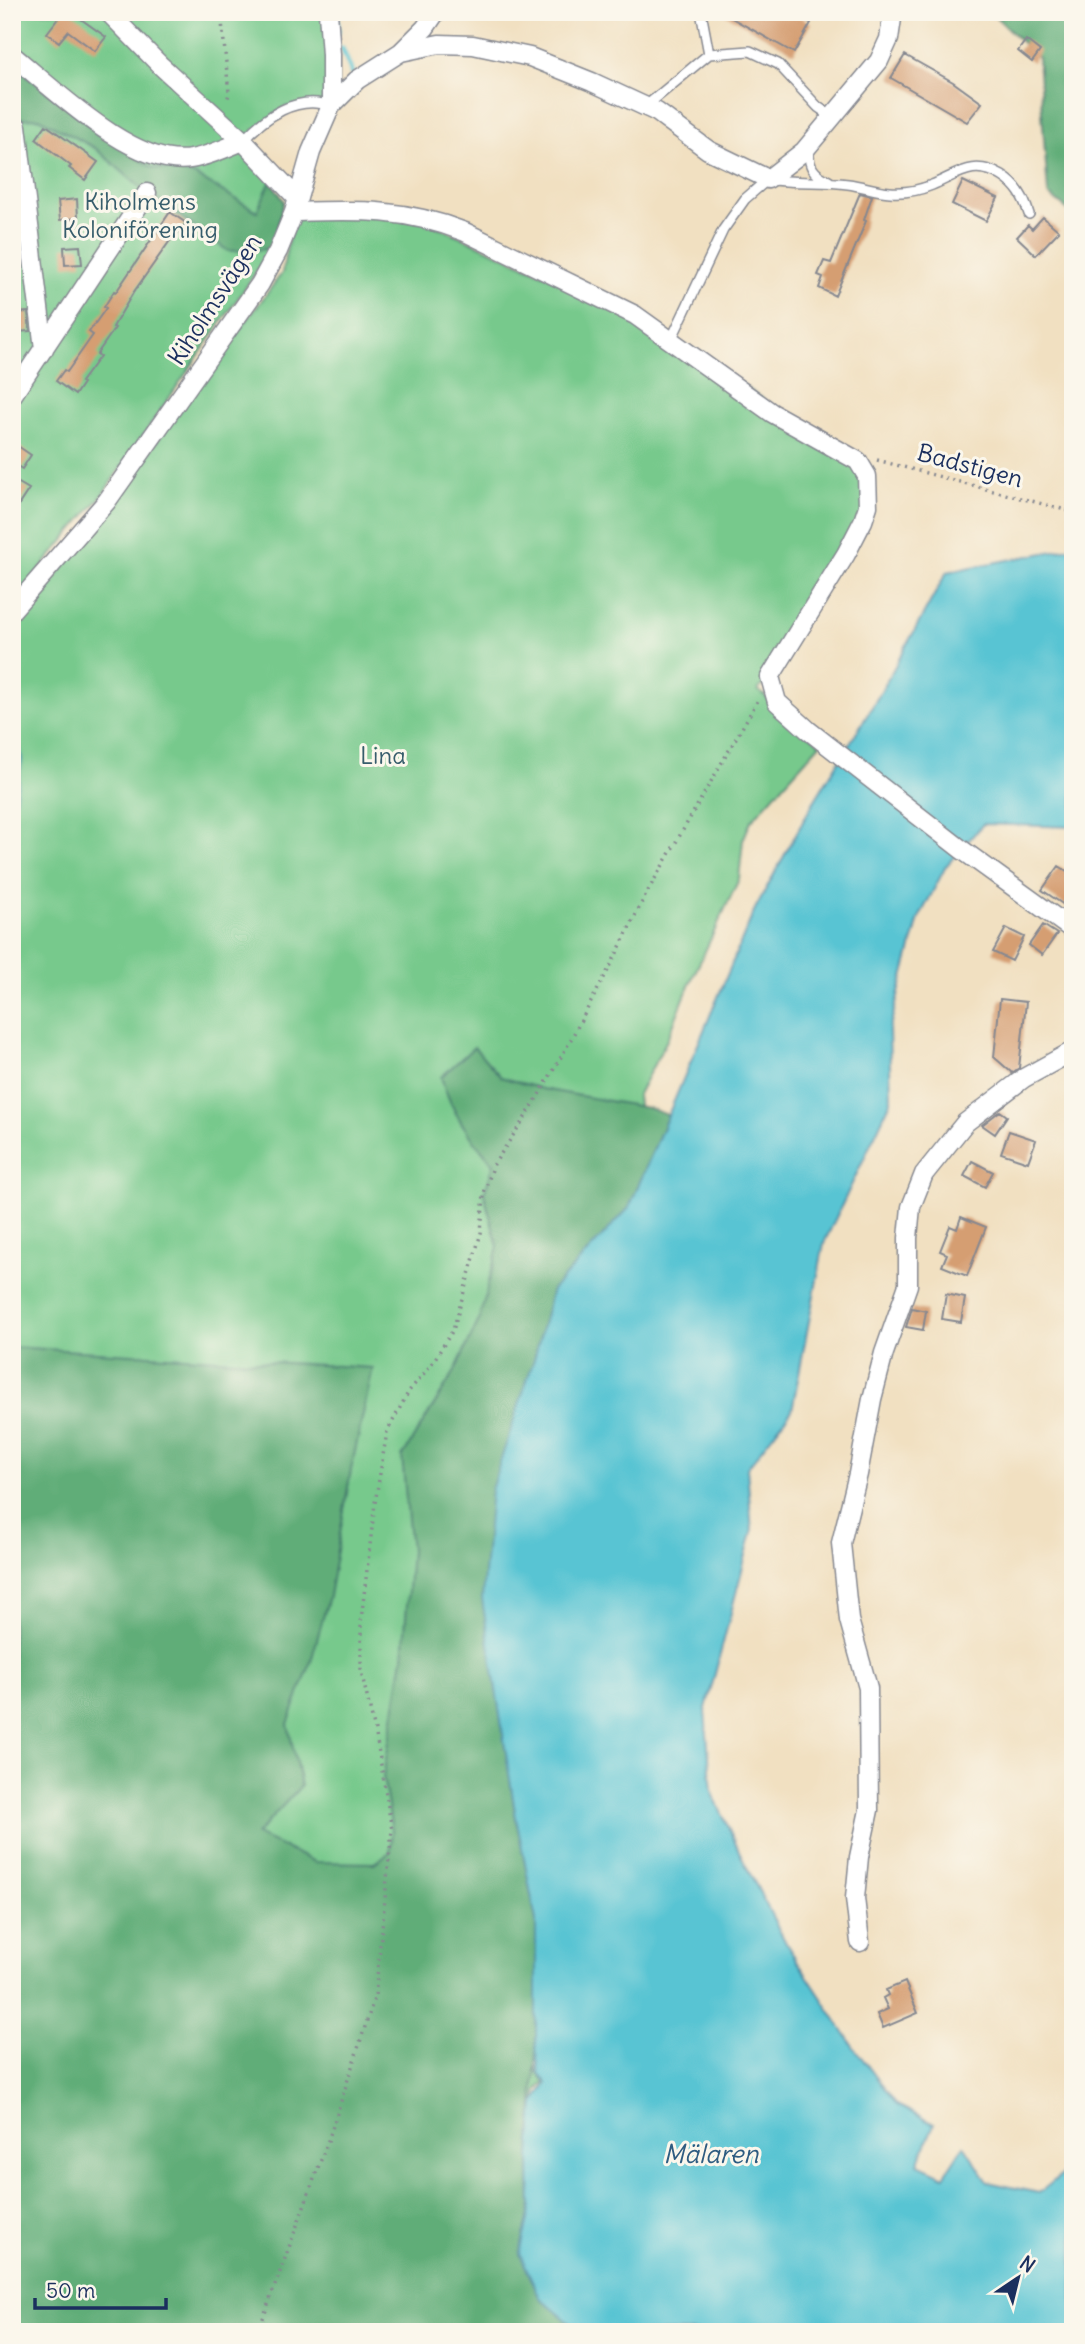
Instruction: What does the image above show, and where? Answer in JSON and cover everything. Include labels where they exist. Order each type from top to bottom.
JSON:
[{"type":"street","points":[[108,12],[161,66],[243,141],[295,205],[410,214],[437,220],[465,232],[635,315],[772,413],[858,461],[867,477],[868,506],[863,522],[770,677],[777,702],[841,757],[1073,930]]},
{"type":"street","points":[[328,12],[331,106]]},
{"type":"street","name":"Kiholmsvägen","points":[[12,610],[107,501],[260,284],[278,251],[331,106],[357,80],[401,52],[425,28],[436,12]]},
{"type":"street","points":[[401,52],[439,44],[473,45],[530,57],[657,112],[708,150],[768,179],[804,151],[879,61],[889,39],[893,12]]},
{"type":"street","points":[[12,55],[111,135],[142,151],[162,158],[190,160],[243,141]]},
{"type":"street","points":[[17,126],[44,349]]},
{"type":"street","points":[[12,396],[147,193]]},
{"type":"street","points":[[860,1942],[855,1898],[859,1857],[869,1810],[868,1688],[849,1619],[841,1543],[872,1399],[884,1353],[908,1285],[911,1207],[924,1174],[965,1122],[1024,1079],[1073,1051]]},
{"type":"lane","points":[[701,12],[709,54]]},
{"type":"lane","points":[[645,107],[709,54],[750,51],[778,64],[818,107],[831,117]]},
{"type":"lane","points":[[243,141],[256,126],[285,107],[321,103],[331,106]]},
{"type":"lane","points":[[809,144],[810,166],[814,173],[834,183]]},
{"type":"lane","points":[[671,340],[723,230],[745,199],[768,179],[848,184],[890,192],[910,191],[977,167],[990,170],[1009,180],[1023,197],[1029,214]]},
{"type":"path","points":[[220,121],[229,93],[221,12]]},
{"type":"path","name":"Badstigen","points":[[858,461],[882,460],[1073,512]]},
{"type":"path","points":[[258,2332],[329,2138],[375,1996],[393,1830],[361,1671],[361,1620],[375,1503],[387,1432],[409,1391],[432,1365],[453,1329],[481,1233],[484,1193],[494,1164],[564,1052],[645,896],[752,713],[770,677]]},
{"type":"green space","name":"Kiholmens Koloniförening","points":[[12,12],[328,12],[331,106],[285,107],[243,141],[284,201],[272,249],[100,498],[12,602]]},
{"type":"green space","points":[[991,12],[1073,12],[1073,214],[1048,194],[1038,58]]},
{"type":"green space","points":[[12,64],[105,136],[153,168],[194,175],[257,211],[271,181],[284,201],[272,249],[228,251],[142,189],[95,148],[39,118],[12,119]]},
{"type":"green space","name":"Lina","points":[[294,212],[410,214],[635,315],[858,461],[868,506],[770,677],[758,690],[820,744],[751,821],[743,840],[739,879],[691,981],[667,1040],[637,1096],[639,1113],[532,2054],[537,2072],[545,2082],[538,2090],[529,2118],[12,2332],[12,636],[282,273]]},
{"type":"green space","points":[[474,1047],[501,1077],[542,1089],[648,1108],[668,1115],[629,1208],[552,1290],[535,1356],[501,1716],[515,1812],[536,1920],[538,2014],[530,2157],[531,2206],[520,2254],[540,2298],[581,2332],[12,2332],[12,1347],[373,1368],[351,1470],[329,1596],[310,1665],[288,1724],[301,1786],[256,1835],[315,1862],[374,1863],[390,1852],[392,1830],[383,1777],[403,1658],[411,1550],[402,1457],[455,1371],[479,1320],[498,1247],[484,1193],[494,1164],[462,1124],[441,1077]]},
{"type":"water","name":"Mälaren","points":[[1069,548],[1073,550],[1073,827],[983,824],[946,866],[919,918],[889,1030],[891,1101],[824,1243],[792,1410],[747,1468],[752,1532],[705,1712],[712,1792],[787,1945],[853,2046],[897,2105],[934,2124],[918,2164],[944,2176],[964,2145],[988,2182],[1039,2193],[1071,2167],[1073,2161],[1073,2332],[581,2332],[540,2298],[520,2254],[531,2206],[530,2157],[534,2104],[547,2083],[539,2073],[536,2052],[536,1920],[515,1812],[482,1599],[491,1490],[535,1356],[552,1290],[629,1208],[755,909],[947,572]]},
{"type":"water","points":[[12,739],[19,740],[22,760],[14,805],[16,845],[12,859]]},
{"type":"building","points":[[63,12],[71,12],[106,37],[95,51],[68,31],[59,42],[47,33]]},
{"type":"building","points":[[721,12],[791,12],[811,23],[794,53]]},
{"type":"building","points":[[1026,40],[1040,51],[1032,62],[1018,51]]},
{"type":"building","points":[[905,55],[953,82],[982,103],[967,122],[891,78]]},
{"type":"building","points":[[46,125],[98,162],[85,180],[36,139]]},
{"type":"building","points":[[963,181],[998,198],[986,221],[952,204]]},
{"type":"building","points":[[860,193],[872,196],[864,220],[866,221],[835,296],[819,288],[823,277],[818,275],[824,261],[831,263]]},
{"type":"building","points":[[77,199],[78,218],[60,220],[58,201]]},
{"type":"building","points":[[170,212],[186,223],[176,236],[174,235],[133,293],[113,327],[115,328],[97,354],[100,356],[75,395],[56,381],[64,370],[67,372],[93,335],[89,332],[114,291],[116,292]]},
{"type":"building","points":[[1043,217],[1059,231],[1036,255],[1017,237],[1028,225],[1032,229]]},
{"type":"building","points":[[80,246],[82,264],[65,265],[64,247]]},
{"type":"building","points":[[28,312],[30,331],[16,332],[14,313]]},
{"type":"building","points":[[12,442],[31,455],[22,469],[12,463]]},
{"type":"building","points":[[12,479],[29,489],[12,515]]},
{"type":"building","points":[[1059,866],[1073,875],[1073,900],[1067,907],[1042,890]]},
{"type":"building","points":[[1043,925],[1057,934],[1042,955],[1029,945]]},
{"type":"building","points":[[1006,928],[1024,937],[1012,961],[993,952]]},
{"type":"building","points":[[1000,999],[1026,1002],[1019,1068],[1012,1073],[994,1057]]},
{"type":"building","points":[[1000,1111],[1007,1116],[995,1134],[982,1125]]},
{"type":"building","points":[[1009,1131],[1036,1140],[1028,1162],[1001,1153]]},
{"type":"building","points":[[972,1161],[993,1172],[985,1187],[964,1176]]},
{"type":"building","points":[[961,1217],[986,1227],[967,1276],[942,1266],[947,1254],[940,1251],[950,1226],[957,1229]]},
{"type":"building","points":[[946,1294],[965,1298],[961,1322],[942,1319]]},
{"type":"building","points":[[912,1308],[926,1311],[923,1330],[906,1327]]},
{"type":"building","points":[[905,1982],[918,2013],[883,2028],[877,2014],[888,2009],[883,1998],[888,1995],[886,1990]]},
{"type":"waterway","points":[[337,12],[338,32]]},
{"type":"waterway","points":[[342,48],[352,73]]}]
